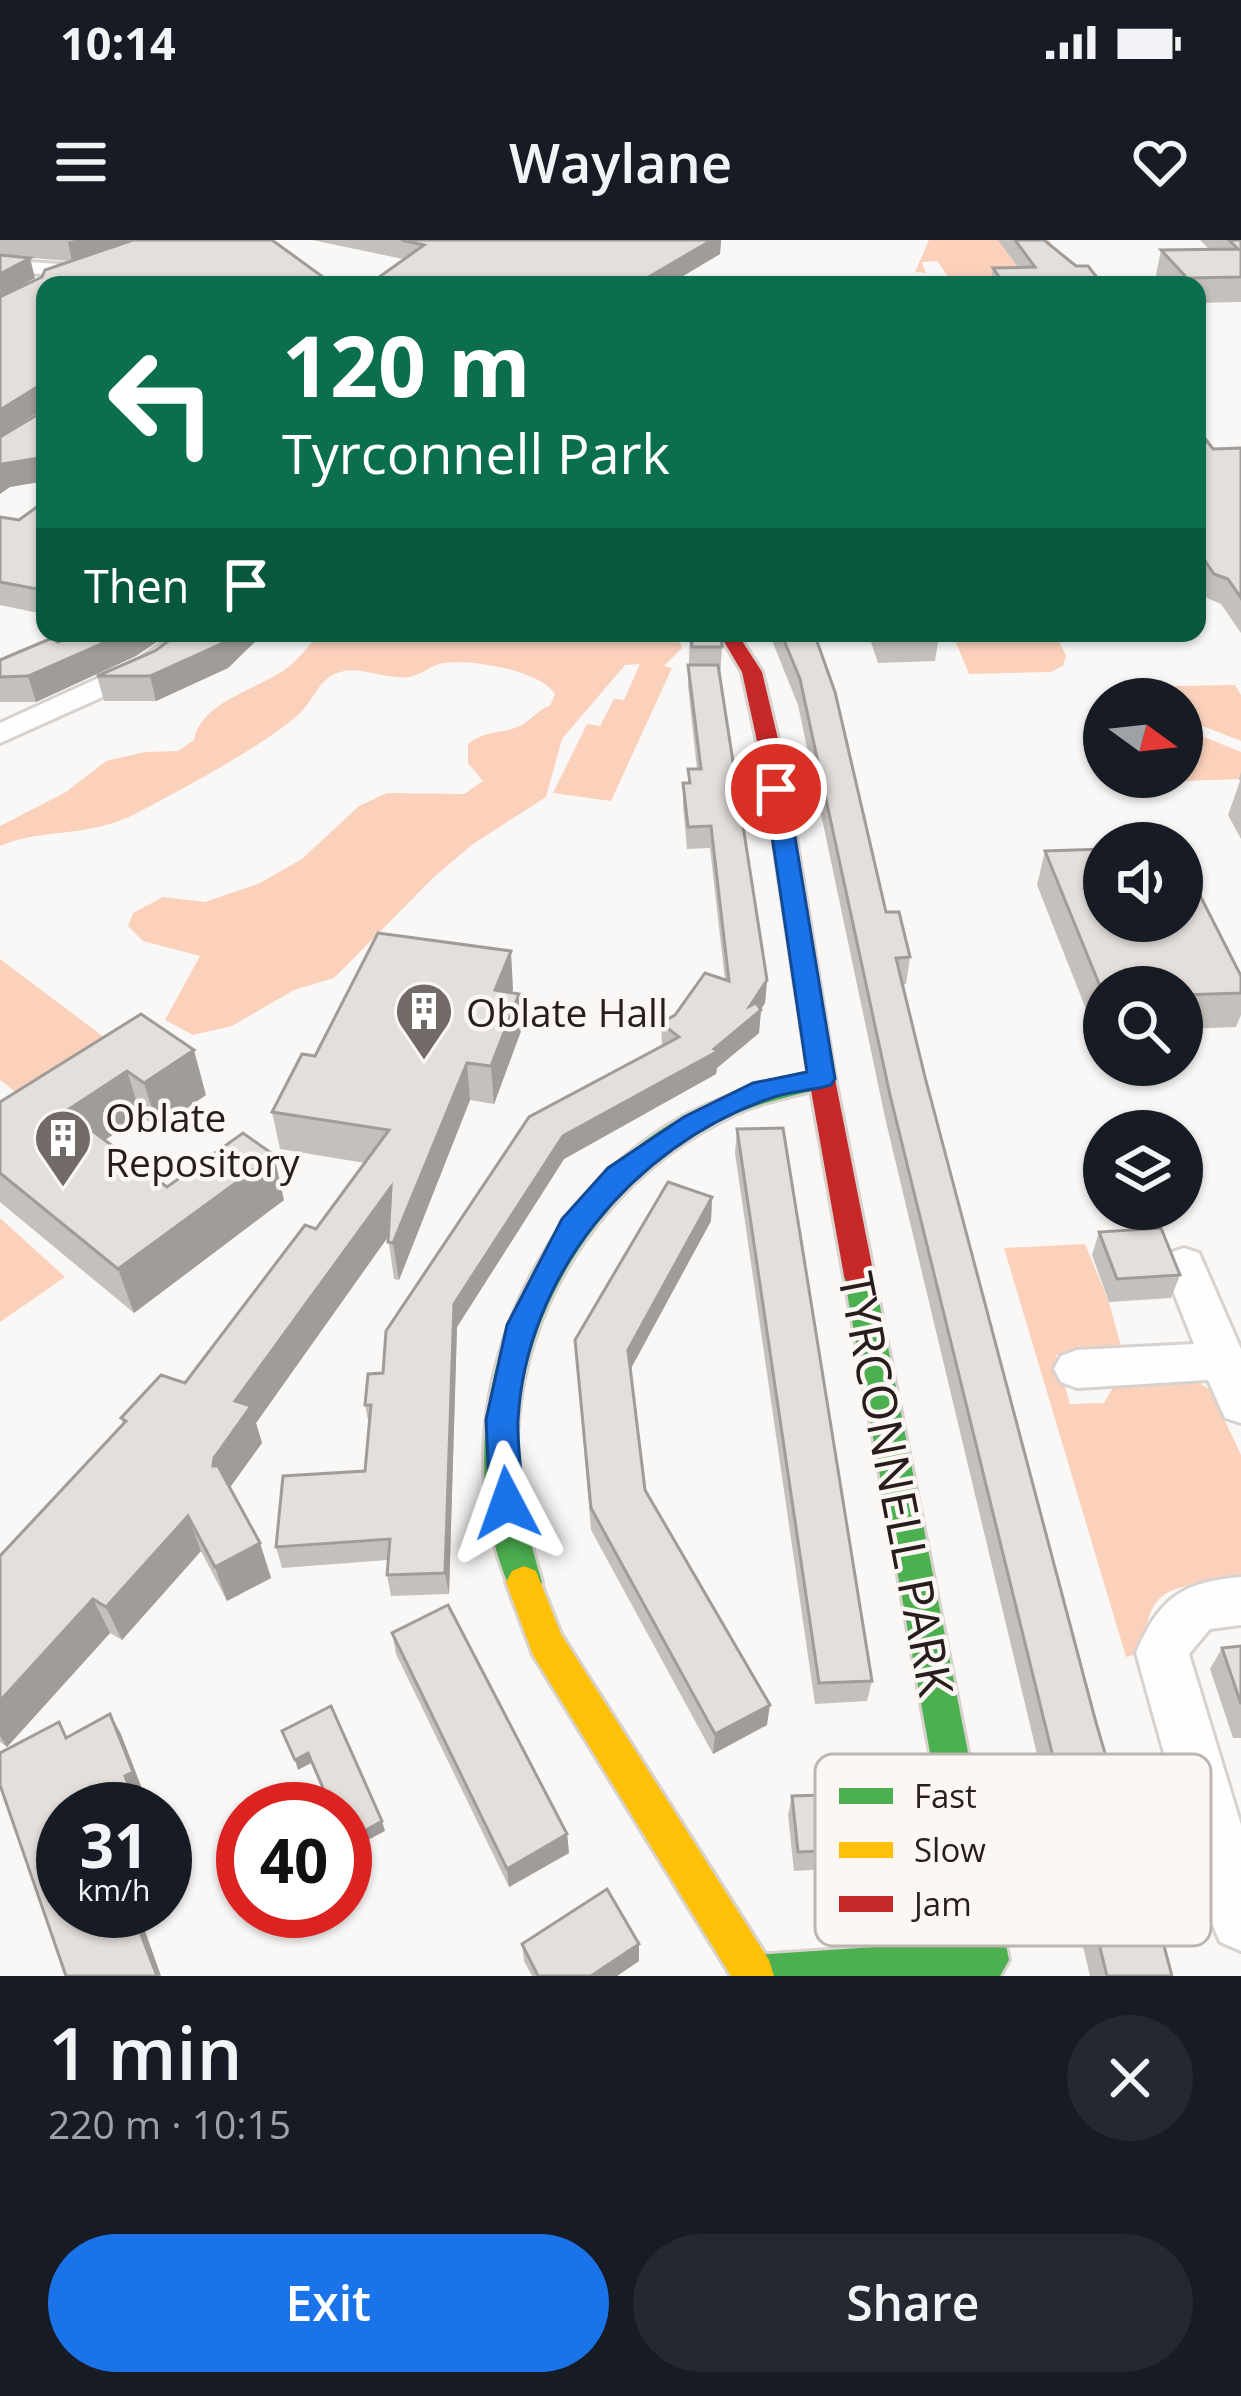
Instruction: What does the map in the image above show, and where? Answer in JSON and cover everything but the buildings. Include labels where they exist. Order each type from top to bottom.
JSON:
[{"type":"street","points":[[0,265],[80,269],[66,276]]},
{"type":"street","points":[[0,734],[172,653],[185,642]]},
{"type":"street","name":"TYRCONNELL PARK","points":[[734,642],[752,673],[773,764],[821,1079],[949,1754]]},
{"type":"street","name":"TYRCONNELL PARK","points":[[821,1079],[763,1090],[726,1106],[618,1176],[572,1227],[523,1325],[502,1420],[507,1503],[524,1593],[546,1643],[753,1975],[990,1968]]},
{"type":"street","points":[[1184,1265],[1241,1404]]},
{"type":"street","points":[[1077,1369],[1222,1361]]},
{"type":"street","points":[[1192,1754],[1162,1653],[1176,1622],[1209,1603],[1241,1601]]},
{"type":"street","points":[[1211,1819],[1241,1921]]},
{"type":"shaded area","points":[[929,240],[1049,240],[1056,252],[1032,276],[948,276],[937,261],[922,262],[926,273],[915,272]]},
{"type":"shaded area","points":[[312,642],[680,642],[682,648],[664,666],[672,668],[611,801],[553,793],[587,724],[600,726],[614,699],[624,700],[640,664],[625,665],[562,739],[546,797],[473,844],[435,876],[334,978],[294,990],[232,1026],[193,1035],[165,1020],[200,956],[143,941],[128,926],[133,913],[163,897],[205,902],[260,883],[302,859],[359,806],[387,793],[464,794],[483,781],[468,763],[468,744],[525,723],[550,706],[555,694],[535,678],[470,663],[443,663],[409,677],[337,673],[324,681],[299,714],[264,740],[133,815],[98,827],[0,846],[0,826],[66,792],[106,761],[178,751],[194,740],[199,726],[221,704],[297,659]]},
{"type":"shaded area","points":[[956,642],[1059,642],[1066,656],[1063,666],[1051,672],[969,674]]},
{"type":"shaded area","points":[[1235,685],[1241,695],[1241,741],[1203,726],[1203,686]]},
{"type":"shaded area","points":[[1203,737],[1241,752],[1241,779],[1203,780]]},
{"type":"shaded area","points":[[0,959],[133,1059],[44,1114],[0,1080]]},
{"type":"shaded area","points":[[0,1218],[65,1277],[0,1322]]},
{"type":"shaded area","points":[[1085,1244],[1122,1350],[1056,1355],[1070,1404],[1104,1403],[1116,1382],[1194,1379],[1211,1391],[1241,1455],[1241,1580],[1170,1591],[1152,1611],[1145,1652],[1126,1657],[1004,1248]]},
{"type":"traffic: fast","points":[[524,1582],[505,1502],[502,1420],[509,1373],[544,1281],[602,1198],[676,1134],[743,1100],[822,1079]]},
{"type":"traffic: fast","points":[[859,1276],[949,1754]]},
{"type":"traffic: fast","points":[[753,1976],[988,1960],[985,1946]]},
{"type":"traffic: slow","points":[[524,1582],[546,1643],[754,1975]]},
{"type":"traffic: jam","points":[[734,642],[752,672],[773,764],[822,1079],[859,1276]]},
{"type":"place","name":"Oblate Hall","points":[[424,1062]]},
{"type":"place","name":"Oblate Repository","points":[[63,1189]]},
{"type":"route","points":[[507,1503],[502,1420],[523,1325],[572,1227],[618,1176],[662,1143],[763,1090],[821,1079],[776,789]]}]
